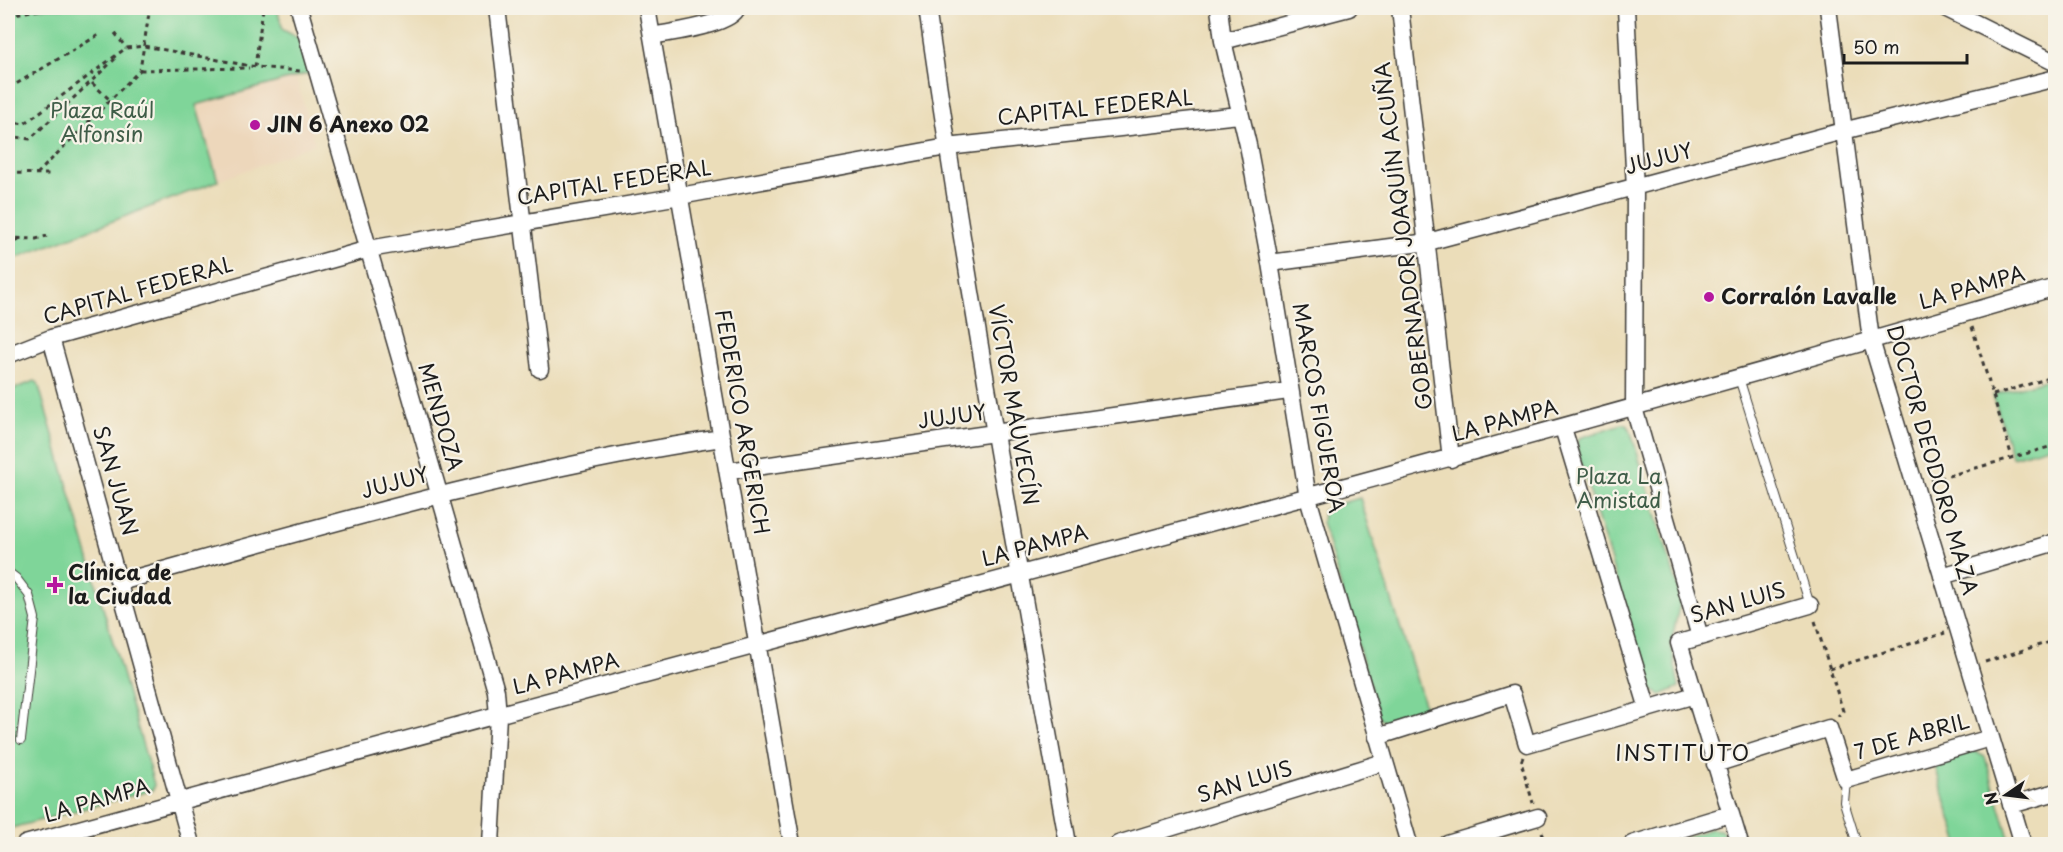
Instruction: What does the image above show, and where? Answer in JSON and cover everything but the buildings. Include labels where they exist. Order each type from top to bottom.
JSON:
[{"type":"street","name":"MENDOZA","points":[[299,8],[496,691],[498,716],[491,844]]},
{"type":"street","points":[[497,8],[540,369]]},
{"type":"street","name":"FEDERICO ARGERICH","points":[[647,8],[792,844]]},
{"type":"street","points":[[653,36],[725,20],[736,12],[737,8]]},
{"type":"street","name":"VÍCTOR MAUVECÍN","points":[[927,8],[947,147],[995,434],[1068,844]]},
{"type":"street","name":"MARCOS FIGUEROA","points":[[1219,8],[1223,41],[1239,115],[1248,144],[1270,263],[1288,391],[1308,498],[1409,844]]},
{"type":"street","points":[[1223,41],[1349,8]]},
{"type":"street","name":"GOBERNADOR JOAQUÍN ACUÑA","points":[[1400,8],[1451,459]]},
{"type":"street","points":[[1626,8],[1635,189],[1634,408],[1700,637]]},
{"type":"street","name":"DOCTOR DEODORO MAZA","points":[[1828,8],[1871,340],[2023,844]]},
{"type":"street","points":[[1946,8],[2055,63]]},
{"type":"street","name":"JUJUY","points":[[1270,263],[1428,242],[1635,189],[1843,131],[2055,78]]},
{"type":"street","name":"CAPITAL FEDERAL","points":[[8,354],[51,339],[369,249],[680,196],[947,147],[1239,115]]},
{"type":"street","name":"LA PAMPA","points":[[25,844],[1019,573],[1451,459],[2055,287]]},
{"type":"street","name":"SAN JUAN","points":[[51,339],[181,801],[191,844]]},
{"type":"street","name":"JUJUY","points":[[728,471],[1288,391]]},
{"type":"street","points":[[1563,428],[1648,709]]},
{"type":"street","name":"JUJUY","points":[[120,582],[439,494],[636,451],[722,438]]},
{"type":"street","points":[[1942,576],[2055,542]]},
{"type":"street","name":"SAN LUIS","points":[[1695,695],[1679,643],[1810,605]]},
{"type":"street","points":[[1377,737],[1512,694],[1527,744],[1695,695],[1740,844]]},
{"type":"street","points":[[1829,728],[1846,780]]},
{"type":"street","name":"7 DE ABRIL","points":[[1715,764],[1829,728]]},
{"type":"street","name":"7 DE ABRIL","points":[[1846,780],[1990,738]]},
{"type":"street","name":"SAN LUIS","points":[[1118,844],[1384,762]]},
{"type":"street","points":[[2011,805],[2055,792]]},
{"type":"street","points":[[1632,844],[1659,841],[1730,814]]},
{"type":"street","points":[[1447,844],[1538,817]]},
{"type":"lane","points":[[1739,378],[1810,605]]},
{"type":"lane","points":[[8,572],[16,578],[29,595],[35,618],[21,740]]},
{"type":"lane","points":[[1846,780],[1844,802],[1857,844]]},
{"type":"path","points":[[8,15],[51,8]]},
{"type":"path","points":[[256,68],[263,8]]},
{"type":"path","points":[[37,174],[140,70],[149,13]]},
{"type":"path","points":[[8,84],[16,84],[102,33]]},
{"type":"path","points":[[115,33],[126,48]]},
{"type":"path","points":[[8,121],[24,124],[126,48],[144,46],[256,68]]},
{"type":"path","points":[[8,136],[30,139],[92,83],[126,48]]},
{"type":"path","points":[[140,70],[256,68],[301,71]]},
{"type":"path","points":[[87,79],[110,100]]},
{"type":"path","points":[[8,172],[49,174]]},
{"type":"path","points":[[8,237],[36,240],[47,236]]},
{"type":"path","points":[[8,245],[21,240]]},
{"type":"path","points":[[1967,312],[2012,457]]},
{"type":"path","points":[[1993,395],[2055,377]]},
{"type":"path","points":[[1915,485],[2055,445]]},
{"type":"path","points":[[1810,605],[1843,711],[1829,728]]},
{"type":"path","points":[[1830,669],[1958,629]]},
{"type":"path","points":[[1969,667],[2055,640]]},
{"type":"path","points":[[1527,744],[1521,762],[1546,844]]},
{"type":"shaded area","name":"JIN 6 Anexo 02","points":[[296,77],[315,144],[218,181],[195,105]]},
{"type":"green space","name":"Plaza Raúl Alfonsín","points":[[8,8],[277,8],[283,30],[299,38],[310,73],[196,105],[218,181],[8,261]]},
{"type":"green space","points":[[2055,377],[2055,445],[2012,457],[1993,395]]},
{"type":"green space","name":"Clínica de la Ciudad","points":[[35,381],[38,383],[154,784],[153,790],[8,829],[8,391]]},
{"type":"green space","name":"Plaza La Amistad","points":[[1622,424],[1627,425],[1630,429],[1679,591],[1680,603],[1671,643],[1679,687],[1661,695],[1650,690],[1577,450],[1579,438]]},
{"type":"green space","points":[[1360,498],[1427,713],[1385,723],[1379,717],[1322,522],[1323,511],[1330,506]]},
{"type":"green space","points":[[1974,751],[1985,757],[2011,844],[1959,844],[1934,763]]},
{"type":"green space","points":[[1710,829],[1721,830],[1729,844],[1670,844],[1671,842]]},
{"type":"place","name":"JIN 6 Anexo 02","points":[[255,125]]},
{"type":"place","name":"Corralón Lavalle","points":[[1709,297]]},
{"type":"place","name":"Clínica de la Ciudad","points":[[55,585]]},
{"type":"district","name":"INSTITUTO","points":[[1683,753]]}]
